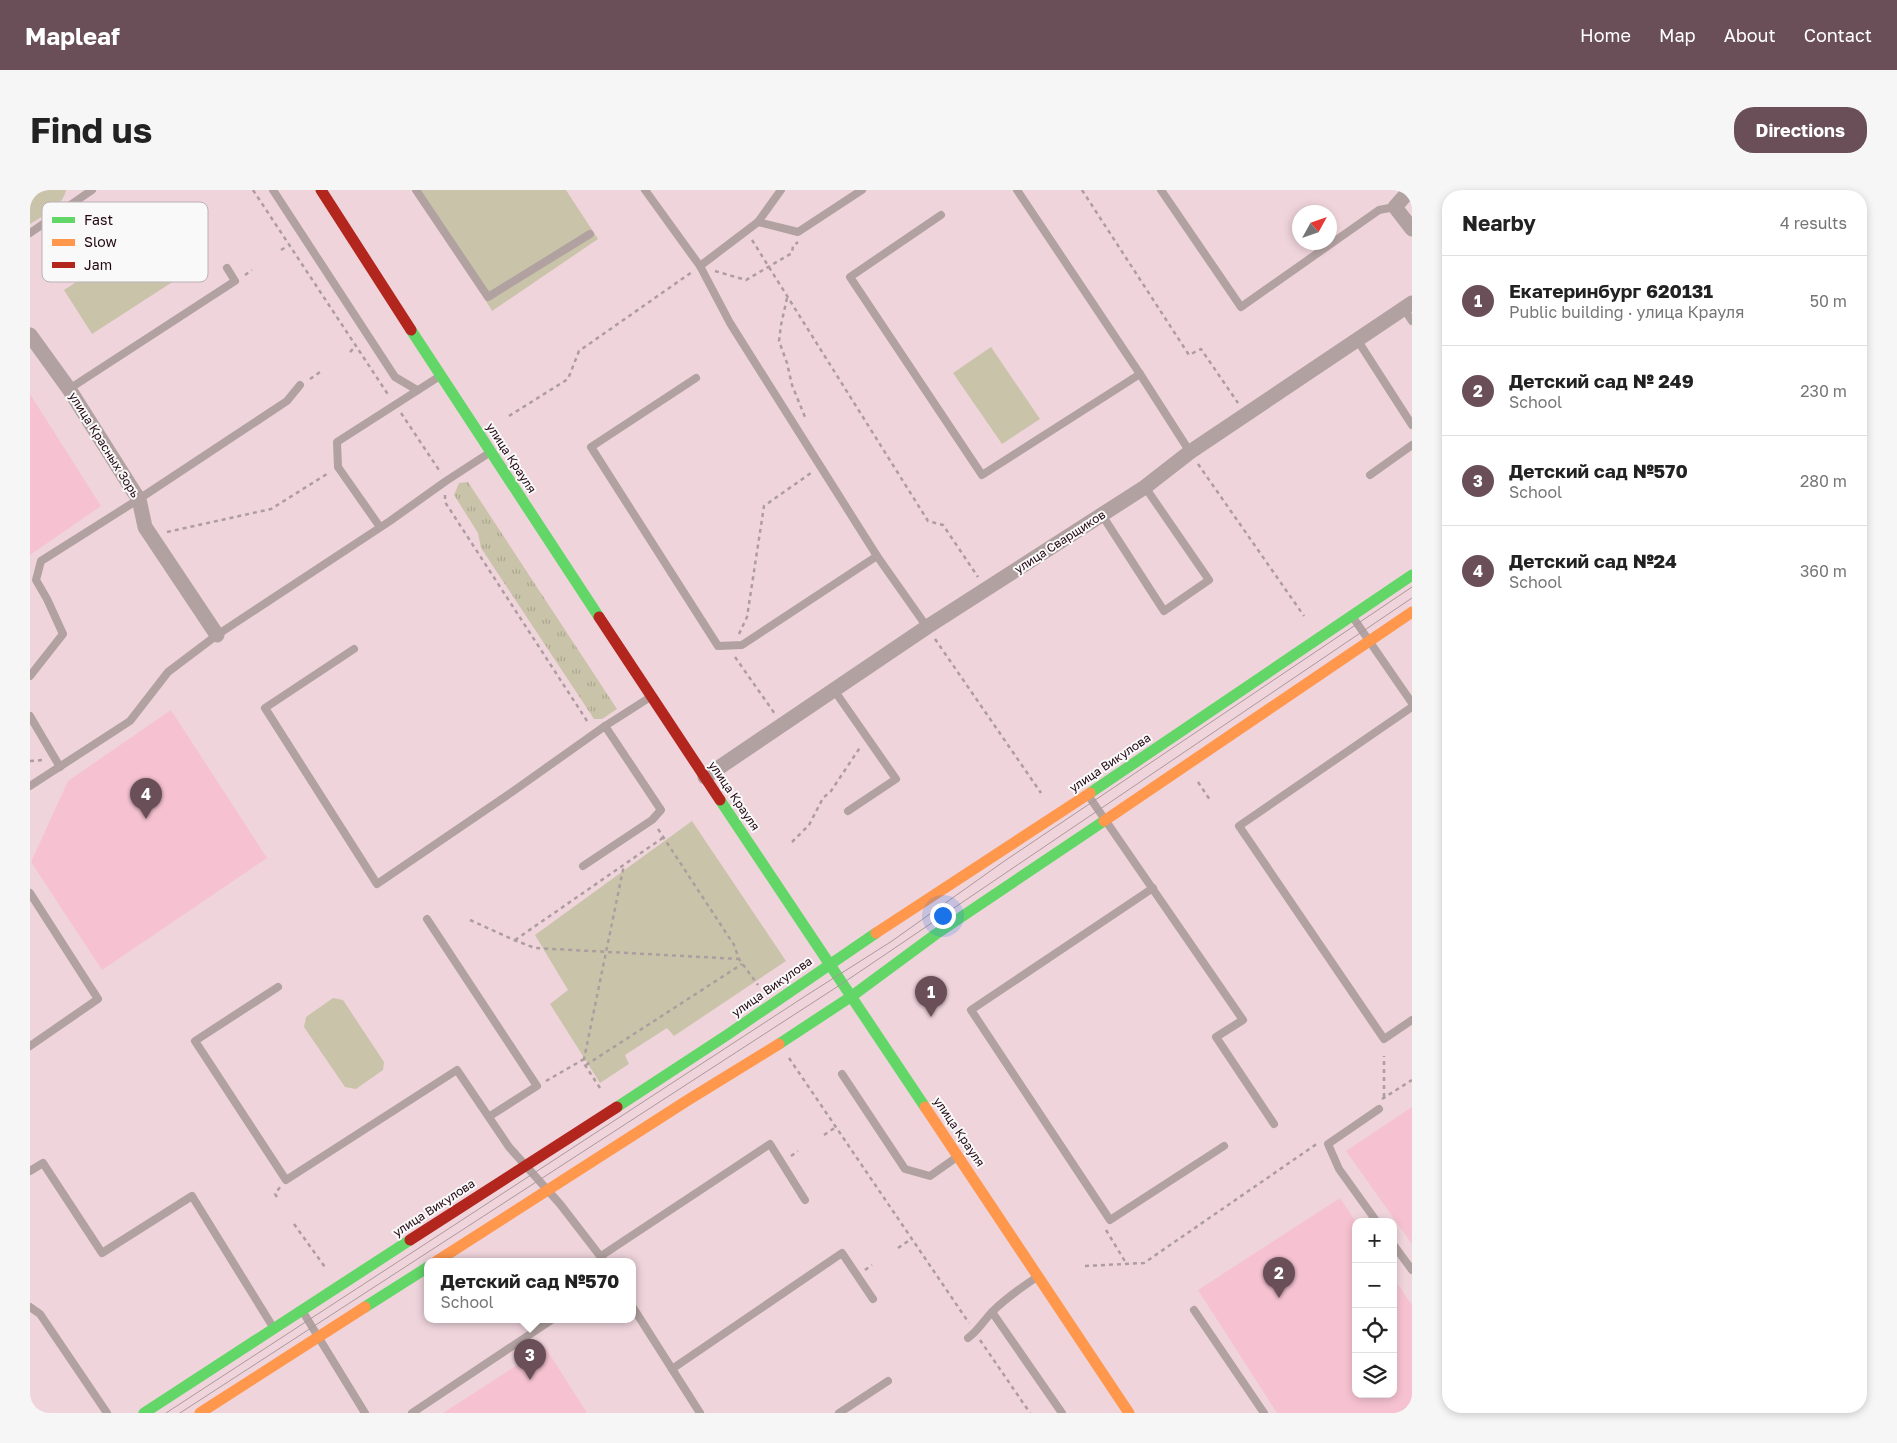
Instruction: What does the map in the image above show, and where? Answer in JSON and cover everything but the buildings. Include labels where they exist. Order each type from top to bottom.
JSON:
[{"type":"street","name":"улица Крауля","points":[[321,190],[490,452],[1039,1276],[1126,1412]]},
{"type":"street","points":[[1410,190],[1395,207],[1412,229]]},
{"type":"street","name":"улица Сварщиков","points":[[705,777],[927,627],[1145,487],[1190,452],[1246,414],[1358,341],[1409,311]]},
{"type":"street","name":"улица Красных Зорь","points":[[30,335],[69,389],[139,499],[146,527],[217,635]]},
{"type":"street","name":"улица Викулова","points":[[144,1413],[727,1035],[830,963],[1088,795],[1412,576]]},
{"type":"street","points":[[442,1258],[688,1100],[747,1065],[852,996],[936,934],[1412,612]]},
{"type":"street","points":[[200,1413],[424,1270]]},
{"type":"lane","points":[[75,202],[92,190]]},
{"type":"lane","points":[[273,190],[396,377],[417,390]]},
{"type":"lane","points":[[416,190],[488,297],[590,234]]},
{"type":"lane","points":[[646,190],[700,266],[730,323],[796,428],[877,556],[927,627]]},
{"type":"lane","points":[[700,266],[758,222],[781,190]]},
{"type":"lane","points":[[758,222],[798,232],[862,190]]},
{"type":"lane","points":[[1016,190],[1140,374],[1190,452]]},
{"type":"lane","points":[[1161,190],[1241,307],[1380,210],[1395,207]]},
{"type":"lane","points":[[941,215],[850,277],[982,475],[1140,374]]},
{"type":"lane","points":[[30,233],[42,225]]},
{"type":"lane","points":[[69,389],[235,282],[226,268]]},
{"type":"lane","points":[[1358,341],[1412,425]]},
{"type":"lane","points":[[380,527],[338,467],[336,442],[440,376]]},
{"type":"lane","points":[[696,378],[591,447],[718,646],[742,645],[877,556]]},
{"type":"lane","points":[[30,676],[62,634],[47,599],[36,580],[41,561],[139,499],[287,400],[300,385]]},
{"type":"lane","points":[[1370,476],[1412,444]]},
{"type":"lane","points":[[30,786],[130,721],[168,672],[217,635],[490,452]]},
{"type":"lane","points":[[1102,515],[1164,611],[1209,580],[1145,487]]},
{"type":"lane","points":[[1352,616],[1412,703]]},
{"type":"lane","points":[[354,649],[265,708],[376,884],[512,792],[605,726],[652,696]]},
{"type":"lane","points":[[834,690],[896,779],[848,811]]},
{"type":"lane","points":[[1412,707],[1239,826],[1384,1039],[1412,1020]]},
{"type":"lane","points":[[30,716],[60,766]]},
{"type":"lane","points":[[583,866],[652,820],[661,810],[605,726]]},
{"type":"lane","points":[[1088,795],[1243,1020],[1216,1037],[1274,1124]]},
{"type":"lane","points":[[1153,888],[971,1010],[1110,1220],[1224,1146]]},
{"type":"lane","points":[[30,893],[98,999],[30,1046]]},
{"type":"lane","points":[[427,919],[537,1086],[490,1116]]},
{"type":"lane","points":[[278,988],[195,1042],[286,1180],[457,1070],[490,1116],[509,1147],[548,1190],[601,1258]]},
{"type":"lane","points":[[842,1074],[905,1169],[930,1176],[958,1155]]},
{"type":"lane","points":[[1374,1218],[1339,1169],[1328,1144],[1378,1106]]},
{"type":"lane","points":[[603,1258],[770,1144],[805,1200]]},
{"type":"lane","points":[[30,1171],[43,1163],[102,1253],[192,1196],[274,1329]]},
{"type":"lane","points":[[1397,1249],[1412,1270]]},
{"type":"lane","points":[[672,1369],[842,1253],[873,1299]]},
{"type":"lane","points":[[968,1338],[975,1333],[992,1312],[1019,1288],[1039,1276]]},
{"type":"lane","points":[[30,1307],[40,1314],[107,1413]]},
{"type":"lane","points":[[1194,1310],[1264,1413]]},
{"type":"lane","points":[[302,1311],[365,1413]]},
{"type":"lane","points":[[636,1312],[700,1413]]},
{"type":"lane","points":[[992,1312],[1062,1413]]},
{"type":"lane","points":[[412,1413],[547,1323]]},
{"type":"lane","points":[[839,1413],[888,1381]]},
{"type":"path","points":[[253,190],[288,246],[446,481],[445,502],[595,733]]},
{"type":"path","points":[[1082,190],[1189,356],[1202,349],[1246,414]]},
{"type":"path","points":[[745,231],[928,521],[943,525],[980,580]]},
{"type":"path","points":[[282,250],[288,246]]},
{"type":"path","points":[[509,416],[568,379],[578,351],[700,266],[746,280],[768,266]]},
{"type":"path","points":[[788,298],[779,341],[792,385],[805,417],[796,428]]},
{"type":"path","points":[[350,352],[356,347]]},
{"type":"path","points":[[1190,452],[1304,616]]},
{"type":"path","points":[[776,715],[731,650],[747,617],[764,506],[821,466]]},
{"type":"path","points":[[146,527],[169,533],[271,509],[338,467]]},
{"type":"path","points":[[927,627],[1041,792]]},
{"type":"path","points":[[792,842],[809,824],[823,798],[831,792],[862,744],[869,740]]},
{"type":"path","points":[[1198,782],[1210,800]]},
{"type":"path","points":[[652,820],[734,945],[742,964],[758,985]]},
{"type":"path","points":[[514,940],[664,837]]},
{"type":"path","points":[[600,1088],[585,1065],[584,1060],[624,865]]},
{"type":"path","points":[[470,920],[536,948],[739,959]]},
{"type":"path","points":[[585,1065],[742,964]]},
{"type":"path","points":[[1384,1056],[1384,1098]]},
{"type":"path","points":[[789,1058],[1030,1413]]},
{"type":"path","points":[[537,1086],[584,1060]]},
{"type":"path","points":[[1378,1106],[1384,1098],[1412,1080]]},
{"type":"path","points":[[824,1135],[836,1127]]},
{"type":"path","points":[[1085,1266],[1144,1263],[1320,1142]]},
{"type":"path","points":[[790,1157],[798,1152]]},
{"type":"path","points":[[294,1224],[325,1267]]},
{"type":"path","points":[[1108,1233],[1126,1263]]},
{"type":"path","points":[[898,1248],[912,1239]]},
{"type":"path","points":[[868,1268],[872,1264]]},
{"type":"shaded area","points":[[30,394],[101,506],[30,555]]},
{"type":"shaded area","points":[[171,710],[267,858],[102,970],[31,862],[68,781]]},
{"type":"shaded area","points":[[1412,1107],[1412,1244],[1397,1223],[1397,1218],[1394,1218],[1346,1151]]},
{"type":"shaded area","points":[[1340,1198],[1353,1218],[1352,1398],[1397,1398],[1397,1283],[1412,1305],[1412,1413],[1277,1413],[1198,1290]]},
{"type":"shaded area","points":[[545,1347],[587,1413],[443,1413]]},
{"type":"green space","points":[[30,190],[66,190],[60,202],[42,202],[42,216],[30,224]]},
{"type":"green space","points":[[419,190],[566,190],[598,239],[492,311]]},
{"type":"green space","points":[[76,282],[172,282],[92,334],[64,290]]},
{"type":"green space","points":[[991,347],[1040,419],[1002,444],[953,373]]},
{"type":"green space","points":[[468,482],[617,709],[602,719],[594,719],[481,548],[478,533],[454,495],[459,483]]},
{"type":"green space","points":[[692,821],[786,961],[674,1036],[667,1028],[625,1055],[629,1064],[600,1083],[550,1004],[568,990],[535,935]]},
{"type":"green space","points":[[333,998],[343,1000],[384,1062],[383,1070],[356,1089],[345,1087],[304,1027],[306,1017]]},
{"type":"tram line","points":[[166,1413],[892,941],[1003,862],[1412,587]]},
{"type":"tram line","points":[[180,1413],[843,983],[1412,598]]},
{"type":"traffic: fast","points":[[411,330],[599,617]]},
{"type":"traffic: fast","points":[[1090,793],[1412,575]]},
{"type":"traffic: fast","points":[[720,800],[925,1107]]},
{"type":"traffic: fast","points":[[779,1044],[852,996],[936,934],[1104,821]]},
{"type":"traffic: fast","points":[[617,1107],[727,1035],[876,933]]},
{"type":"traffic: fast","points":[[144,1413],[410,1240]]},
{"type":"traffic: fast","points":[[365,1307],[424,1270]]},
{"type":"traffic: slow","points":[[1104,821],[1412,612]]},
{"type":"traffic: slow","points":[[876,933],[1090,793]]},
{"type":"traffic: slow","points":[[442,1258],[779,1044]]},
{"type":"traffic: slow","points":[[925,1107],[1129,1413]]},
{"type":"traffic: slow","points":[[200,1413],[365,1307]]},
{"type":"traffic: jam","points":[[321,190],[411,330]]},
{"type":"traffic: jam","points":[[599,617],[720,800]]},
{"type":"traffic: jam","points":[[410,1240],[617,1107]]},
{"type":"place","name":"Детский сад №24","points":[[146,819]]},
{"type":"place","name":"Екатеринбург 620131","points":[[931,1017]]},
{"type":"place","name":"Детский сад № 249","points":[[1279,1298]]},
{"type":"place","name":"Детский сад №570","points":[[530,1380]]}]
